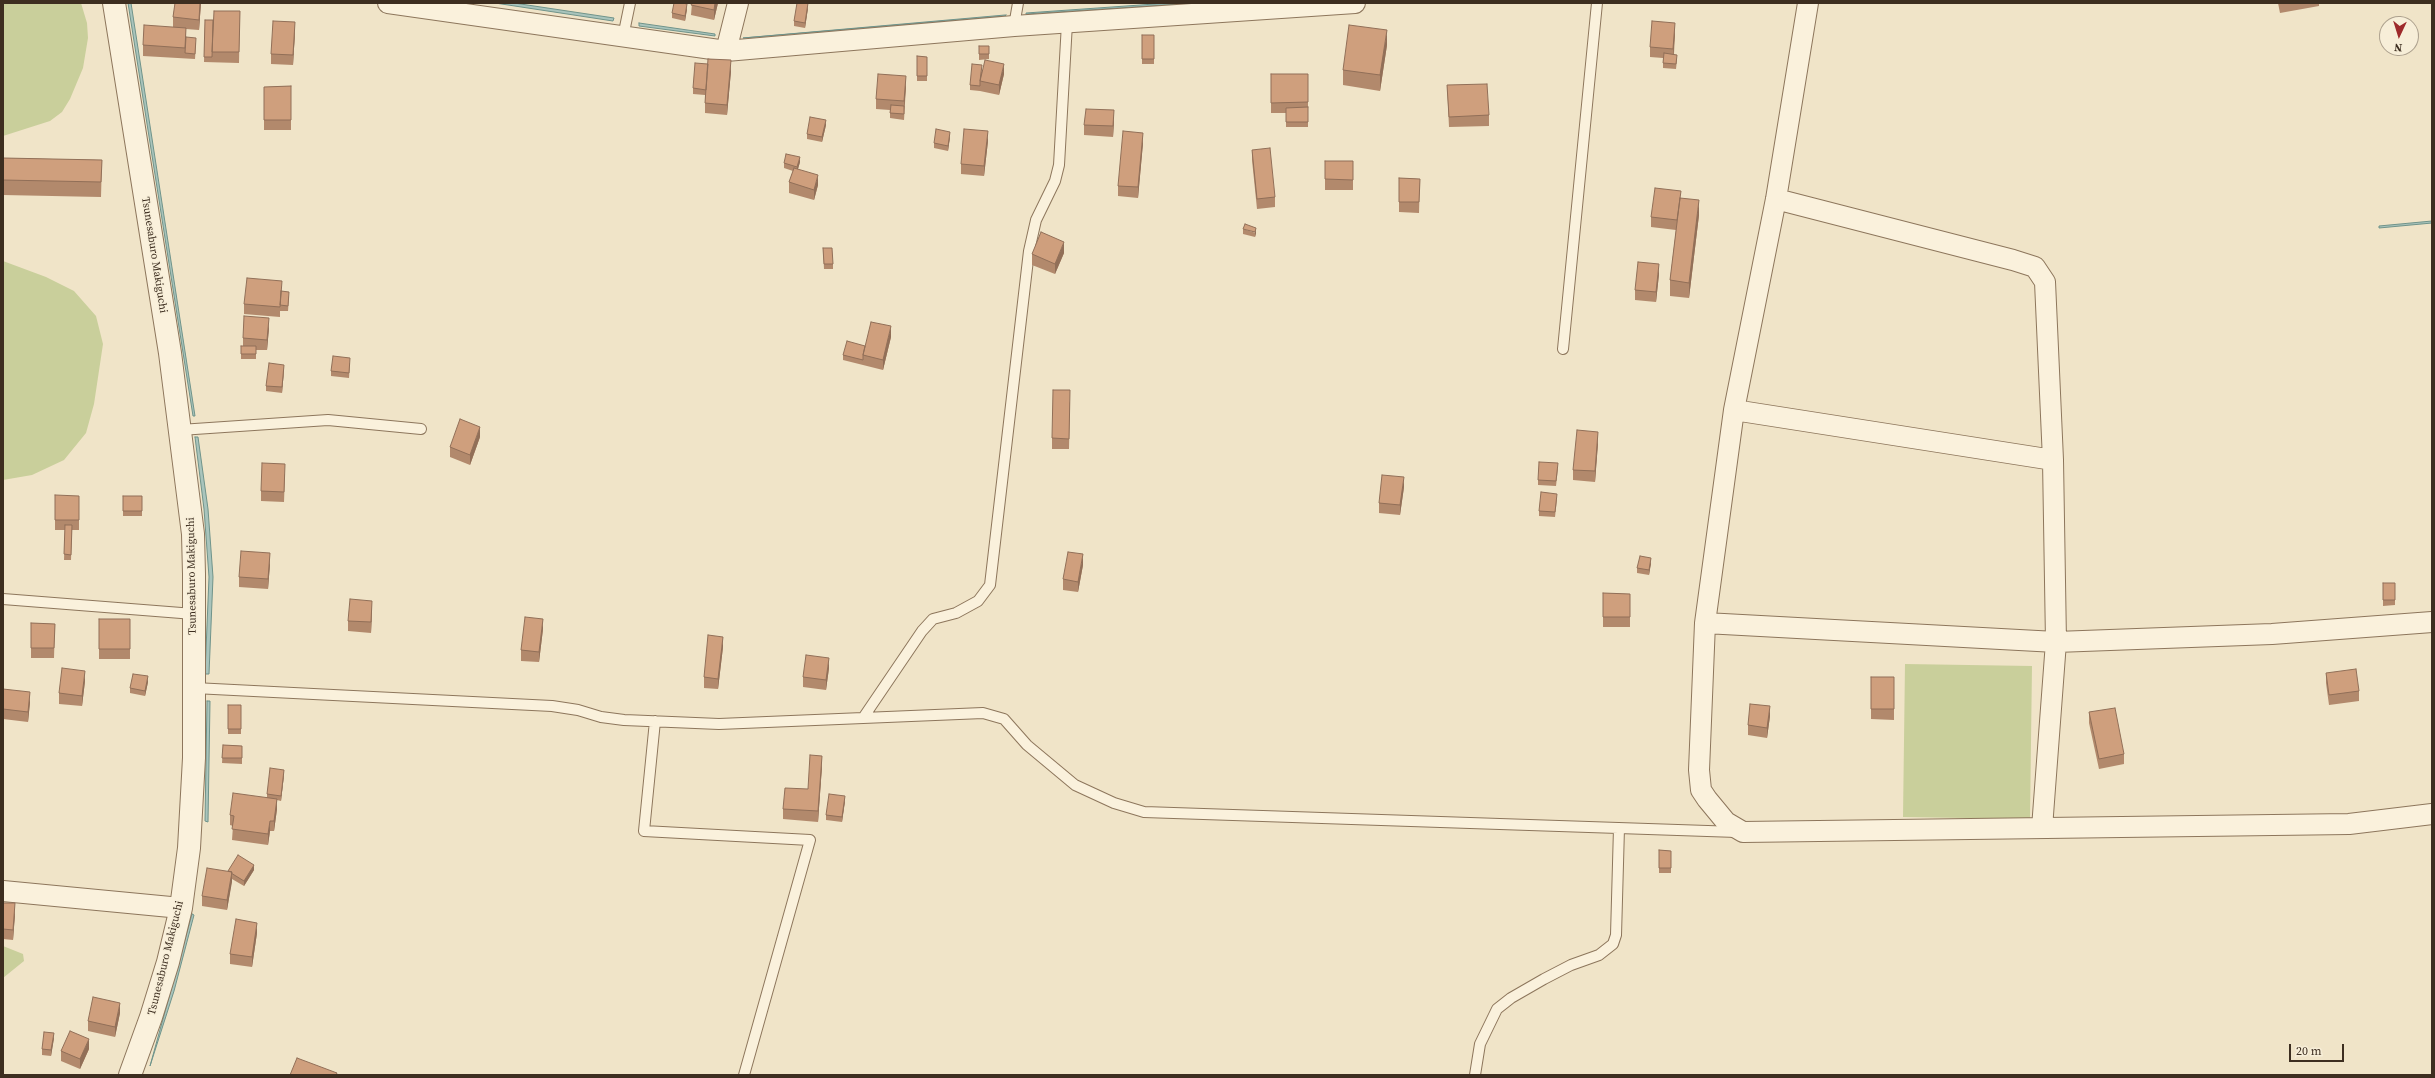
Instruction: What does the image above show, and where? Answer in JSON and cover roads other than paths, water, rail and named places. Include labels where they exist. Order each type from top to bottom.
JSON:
[{"type":"street","name":"Tsunesaburo Makiguchi","points":[[114,3],[180,430],[193,534],[193,804],[181,908],[153,1010],[130,1075]]},
{"type":"street","points":[[390,3],[726,51],[1014,26],[1355,3]]},
{"type":"street","points":[[726,51],[738,3]]},
{"type":"street","points":[[1808,3],[1776,199],[1734,410],[1704,623],[1699,756],[1701,790],[1726,822],[1744,832],[2349,824],[2432,814]]},
{"type":"street","points":[[1776,199],[2035,266],[2045,282],[2053,460],[2056,642],[2042,828]]},
{"type":"street","points":[[1734,410],[2053,460]]},
{"type":"street","points":[[1704,623],[2056,642],[2272,634],[2432,622]]},
{"type":"street","points":[[3,891],[181,908]]},
{"type":"lane","points":[[623,37],[630,3]]},
{"type":"lane","points":[[1014,26],[1018,3]]},
{"type":"lane","points":[[1563,349],[1597,3]]},
{"type":"lane","points":[[863,718],[928,625],[933,620],[956,613],[978,601],[990,585],[1030,251],[1036,220],[1055,181],[1059,166],[1068,23]]},
{"type":"lane","points":[[180,430],[328,420],[421,429]]},
{"type":"lane","points":[[3,599],[194,614]]},
{"type":"lane","points":[[194,688],[552,706],[578,710],[601,718],[719,724],[983,713],[1004,719],[1027,745],[1075,785],[1114,803],[1144,812],[1744,832]]},
{"type":"lane","points":[[655,721],[644,831],[810,840],[744,1075]]},
{"type":"lane","points":[[1475,1075],[1480,1044],[1497,1009],[1511,998],[1544,979],[1571,965],[1599,955],[1612,944],[1616,935],[1619,828]]},
{"type":"water","points":[[128,3],[131,3],[195,416],[193,416]]},
{"type":"water","points":[[495,3],[514,3],[614,18],[613,21]]},
{"type":"water","points":[[1169,3],[1195,3],[1026,14],[1026,13]]},
{"type":"water","points":[[1005,15],[1005,16],[743,38]]},
{"type":"water","points":[[639,23],[715,34],[715,36],[639,26]]},
{"type":"water","points":[[2432,221],[2432,223],[2379,228],[2379,226]]},
{"type":"water","points":[[195,437],[198,437],[208,509],[213,577],[209,674],[205,674],[209,577],[204,509]]},
{"type":"water","points":[[207,701],[210,701],[208,822],[205,821]]},
{"type":"water","points":[[192,914],[194,915],[174,991],[150,1066]]}]
